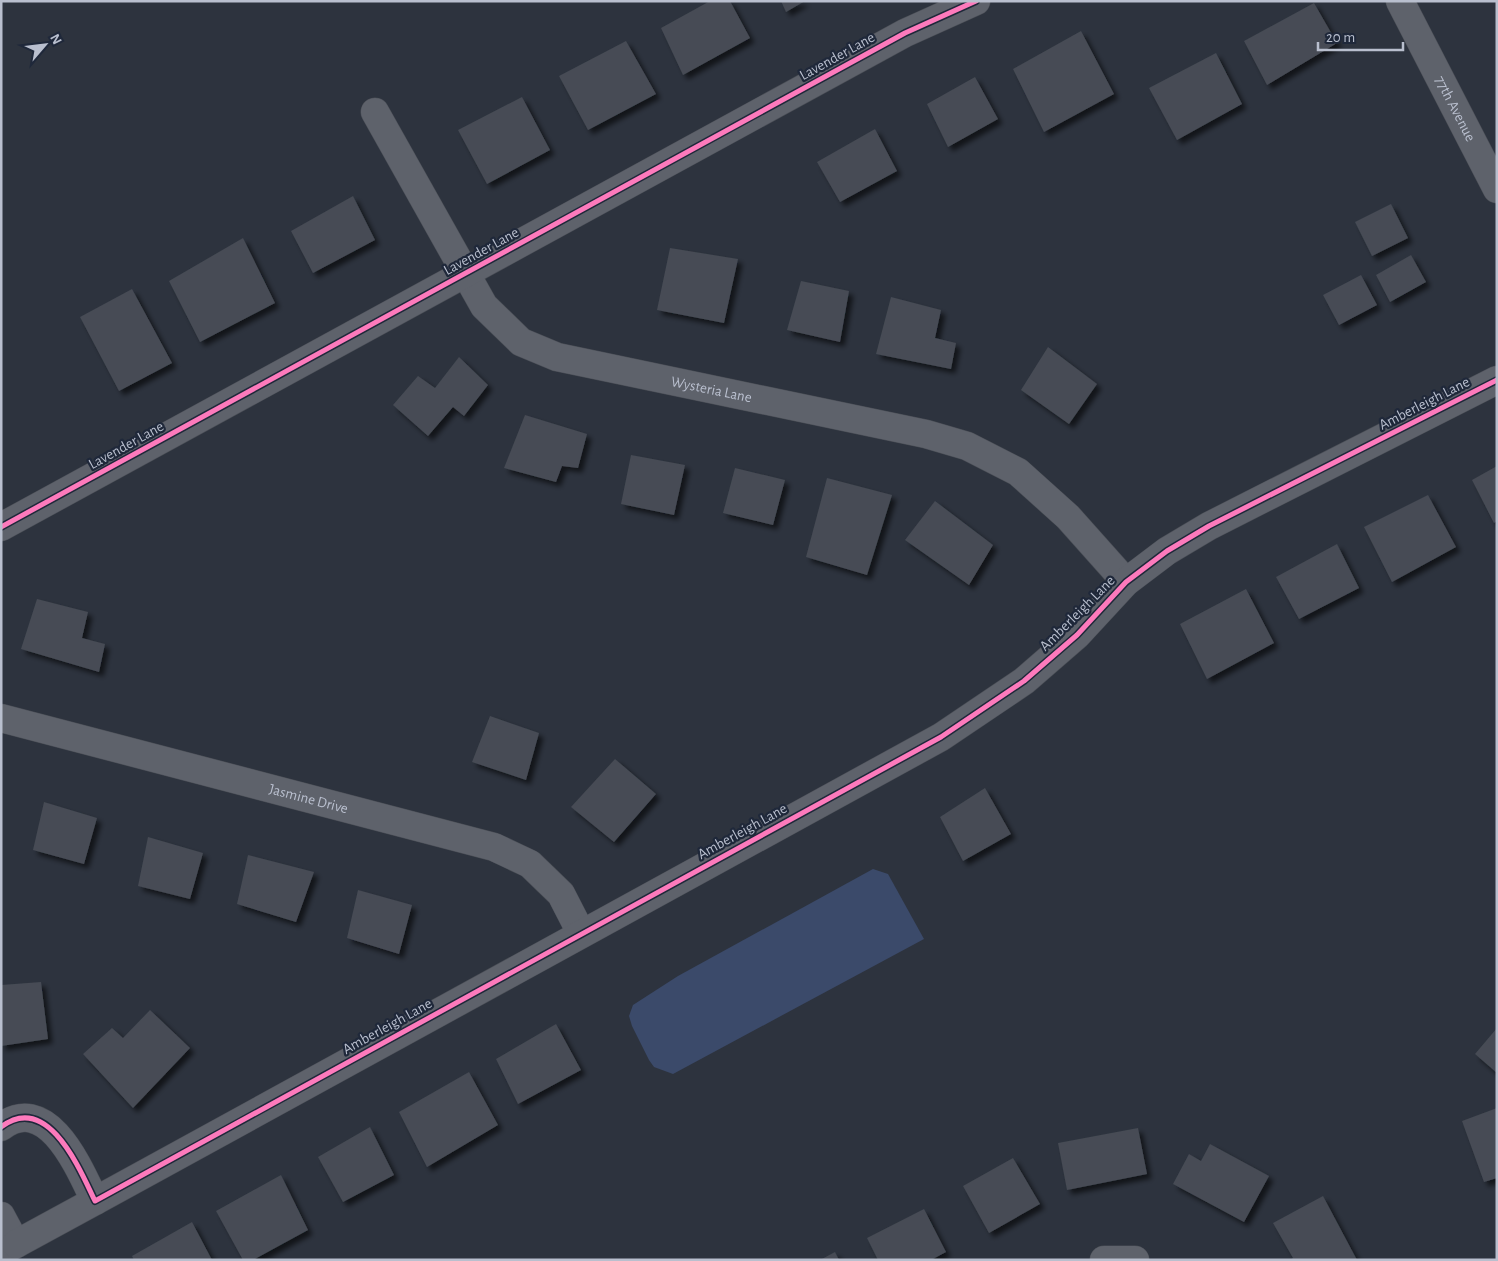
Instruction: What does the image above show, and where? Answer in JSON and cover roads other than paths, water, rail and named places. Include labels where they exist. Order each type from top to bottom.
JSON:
[{"type":"street","name":"Lavender Lane","points":[[1,527],[905,33],[976,1]]},
{"type":"street","name":"77th Avenue","points":[[1400,1],[1497,189]]},
{"type":"street","name":"Wysteria Lane","points":[[375,112],[484,306],[521,342],[557,357],[926,434],[967,446],[1018,472],[1068,517],[1126,582]]},
{"type":"street","name":"Amberleigh Lane","points":[[1,1216],[9,1248],[581,932],[941,737],[985,710],[1024,681],[1077,635],[1126,582],[1167,551],[1209,526],[1497,380]]},
{"type":"street","name":"Jasmine Drive","points":[[1,718],[494,847],[530,864],[561,894],[581,932]]},
{"type":"street","points":[[1,1127],[20,1118],[40,1121],[56,1132],[77,1163],[95,1201]]},
{"type":"street","points":[[1104,1260],[1135,1260]]},
{"type":"water","points":[[873,869],[888,874],[924,939],[673,1074],[654,1067],[632,1026],[629,1016],[633,1005],[678,976]]}]
